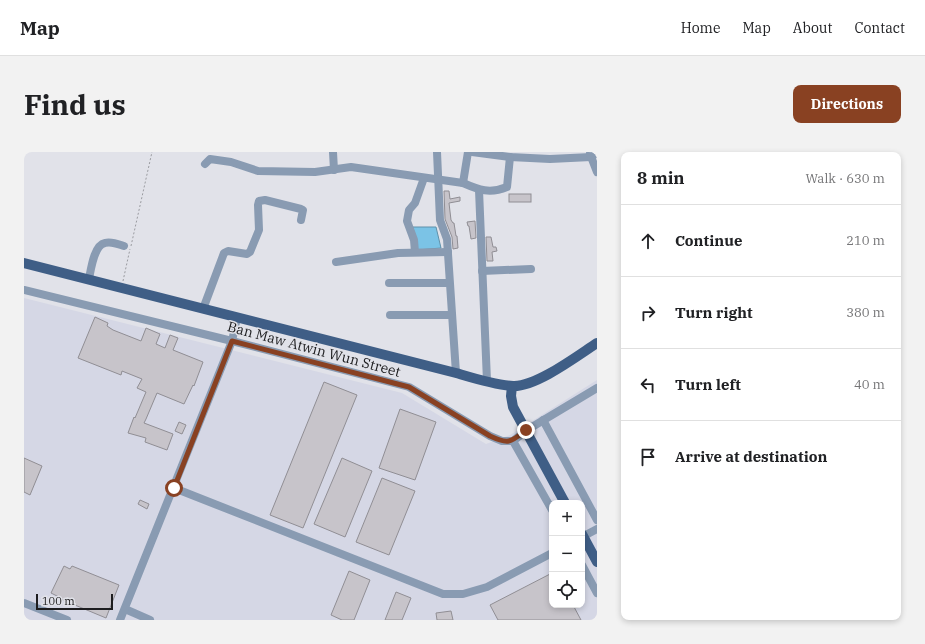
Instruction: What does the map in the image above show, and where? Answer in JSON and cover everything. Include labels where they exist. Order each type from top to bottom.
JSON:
[{"type":"main road","points":[[24,262],[237,318],[512,386],[523,385],[539,379],[597,343]]},
{"type":"main road","points":[[512,386],[511,396],[513,407],[563,500]]},
{"type":"main road","points":[[585,541],[597,562]]},
{"type":"street","points":[[333,152],[334,170]]},
{"type":"street","points":[[437,152],[440,220],[447,239],[456,373]]},
{"type":"street","points":[[463,183],[468,152]]},
{"type":"street","points":[[472,152],[510,157],[527,155],[550,159],[592,154],[597,172]]},
{"type":"street","points":[[205,164],[210,159],[223,160],[258,171],[315,172],[352,167],[463,183],[479,190],[498,190],[507,187],[510,157]]},
{"type":"street","points":[[415,252],[414,240],[407,221],[409,210],[415,203],[424,178]]},
{"type":"street","points":[[479,190],[487,381]]},
{"type":"street","points":[[203,309],[224,253],[228,251],[247,254],[250,252],[260,230],[259,202],[264,200],[301,209],[303,210],[301,220]]},
{"type":"street","points":[[89,279],[96,250],[100,246],[104,243],[113,243],[124,246]]},
{"type":"street","points":[[336,262],[398,253],[448,252]]},
{"type":"street","points":[[482,271],[531,269]]},
{"type":"street","points":[[389,283],[449,283]]},
{"type":"street","name":"Ban Maw Atwin Wun Street","points":[[24,290],[232,341],[409,387],[490,436],[502,441],[513,441]]},
{"type":"street","points":[[390,315],[452,315]]},
{"type":"street","points":[[120,620],[232,341],[237,318]]},
{"type":"street","points":[[549,505],[513,441],[526,430],[597,388]]},
{"type":"street","points":[[543,420],[597,520]]},
{"type":"street","points":[[174,488],[443,594],[463,594],[487,587],[549,555]]},
{"type":"street","points":[[585,535],[597,529]]},
{"type":"street","points":[[585,571],[597,593]]},
{"type":"street","points":[[24,603],[67,620]]},
{"type":"street","points":[[125,609],[150,620]]},
{"type":"path","points":[[121,288],[152,152]]},
{"type":"shaded area","points":[[24,298],[402,393],[486,444],[510,435],[597,380],[597,620],[24,620]]},
{"type":"water","points":[[413,227],[436,227],[441,248],[417,250]]},
{"type":"building","points":[[444,191],[449,191],[450,199],[460,197],[460,201],[449,203],[451,220],[454,223],[457,236],[458,248],[453,249],[452,237],[445,219]]},
{"type":"building","points":[[509,194],[531,194],[531,202],[509,202]]},
{"type":"building","points":[[475,221],[476,238],[471,239],[467,222]]},
{"type":"building","points":[[486,237],[491,237],[493,247],[496,247],[497,251],[492,252],[493,261],[487,261]]},
{"type":"building","points":[[95,317],[108,323],[107,326],[113,330],[141,341],[146,328],[160,334],[156,344],[165,348],[170,335],[178,338],[173,350],[203,362],[194,386],[193,385],[184,404],[157,393],[144,423],[173,434],[167,450],[145,442],[146,438],[128,433],[146,392],[137,388],[142,379],[122,371],[121,375],[78,358]]},
{"type":"building","points":[[324,382],[357,395],[303,528],[270,515]]},
{"type":"building","points":[[400,409],[436,422],[415,480],[379,468]]},
{"type":"building","points":[[179,422],[186,425],[182,434],[175,431]]},
{"type":"building","points":[[24,458],[42,466],[30,495],[24,492]]},
{"type":"building","points":[[342,458],[372,471],[345,537],[314,524]]},
{"type":"building","points":[[382,478],[415,491],[389,555],[356,542]]},
{"type":"building","points":[[140,500],[149,504],[147,509],[138,504]]},
{"type":"building","points":[[64,566],[70,569],[72,566],[119,585],[106,618],[58,598],[59,597],[51,593]]},
{"type":"building","points":[[349,571],[370,580],[354,620],[342,620],[331,615]]},
{"type":"building","points":[[549,575],[549,608],[575,608],[581,620],[498,620],[490,605]]},
{"type":"building","points":[[396,592],[411,598],[402,620],[385,620]]},
{"type":"building","points":[[451,611],[453,620],[437,620],[436,613]]},
{"type":"route","points":[[174,488],[232,341],[409,387],[490,436],[502,441],[513,441],[526,430]]}]
